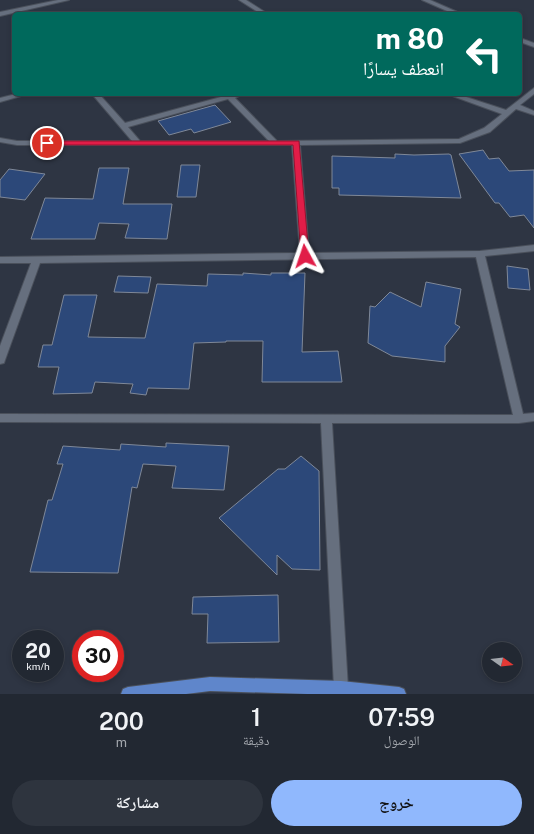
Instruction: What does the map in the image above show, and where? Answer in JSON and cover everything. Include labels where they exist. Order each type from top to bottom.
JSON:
[{"type":"main road","points":[[128,694],[210,684],[341,688],[399,694]]},
{"type":"street","points":[[0,14],[66,0]]},
{"type":"street","points":[[242,0],[262,12]]},
{"type":"street","points":[[425,0],[454,12]]},
{"type":"street","points":[[26,8],[29,12]]},
{"type":"street","points":[[522,41],[534,45]]},
{"type":"street","points":[[0,140],[17,143],[296,143],[460,141],[487,130],[534,90]]},
{"type":"street","points":[[0,100],[17,96]]},
{"type":"street","points":[[97,96],[138,143]]},
{"type":"street","points":[[124,126],[233,96]]},
{"type":"street","points":[[456,96],[507,113]]},
{"type":"street","points":[[230,97],[275,143]]},
{"type":"street","points":[[515,106],[534,113]]},
{"type":"street","points":[[296,143],[305,256]]},
{"type":"street","points":[[0,260],[480,254],[534,248]]},
{"type":"street","points":[[480,254],[519,419]]},
{"type":"street","points":[[0,360],[36,260]]},
{"type":"street","points":[[0,418],[519,419],[534,417]]},
{"type":"street","points":[[326,419],[341,688]]},
{"type":"building","points":[[215,105],[231,122],[194,133],[191,129],[169,135],[158,121]]},
{"type":"building","points":[[483,150],[489,159],[499,158],[509,171],[534,170],[534,228],[524,215],[510,217],[499,203],[495,203],[459,154]]},
{"type":"building","points":[[395,154],[451,155],[461,198],[339,195],[339,188],[332,188],[332,156],[395,158]]},
{"type":"building","points":[[181,165],[200,165],[196,197],[177,197]]},
{"type":"building","points":[[99,168],[129,168],[123,204],[172,204],[167,239],[125,238],[129,224],[99,223],[95,239],[31,239],[45,198],[93,199]]},
{"type":"building","points":[[9,169],[45,174],[25,200],[0,197],[0,180]]},
{"type":"building","points":[[507,266],[528,269],[530,290],[508,288]]},
{"type":"building","points":[[243,273],[271,275],[271,273],[305,273],[302,352],[338,351],[342,382],[262,382],[263,341],[194,343],[189,389],[148,388],[146,395],[130,393],[133,384],[95,382],[92,393],[53,394],[59,367],[38,367],[43,345],[52,345],[64,295],[97,295],[88,337],[145,338],[157,284],[207,286],[208,274],[243,275]]},
{"type":"building","points":[[118,276],[151,277],[148,293],[114,292]]},
{"type":"building","points":[[426,282],[461,289],[455,324],[460,327],[445,346],[445,362],[392,356],[368,343],[370,306],[375,307],[390,292],[421,307]]},
{"type":"building","points":[[166,443],[229,446],[224,490],[172,488],[176,466],[143,464],[137,488],[132,487],[118,573],[30,572],[48,500],[52,500],[63,464],[57,464],[63,446],[120,450],[121,444],[166,447]]},
{"type":"building","points":[[301,456],[319,471],[320,570],[292,569],[277,555],[277,575],[219,518],[278,469],[285,469]]},
{"type":"building","points":[[278,595],[279,642],[207,643],[208,614],[192,614],[193,597]]},
{"type":"route","points":[[47,143],[296,143],[305,256]]}]
